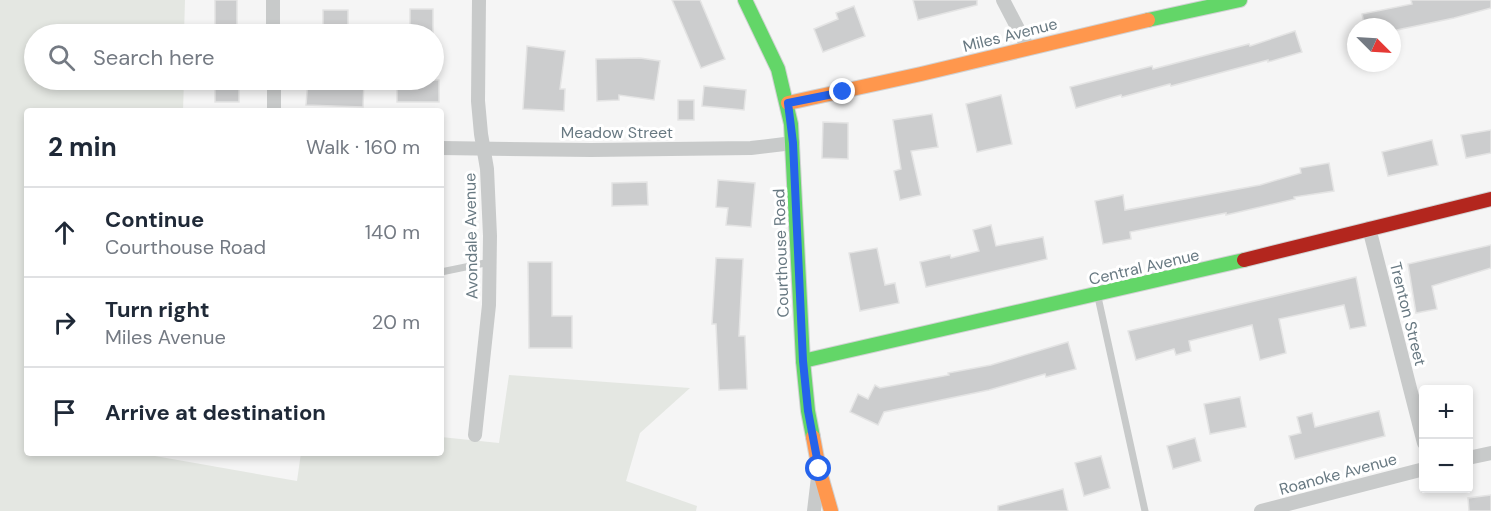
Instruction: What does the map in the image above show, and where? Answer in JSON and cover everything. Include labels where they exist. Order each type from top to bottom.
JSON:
[{"type":"street","points":[[273,0],[273,24]]},
{"type":"street","name":"Avondale Avenue","points":[[475,435],[489,305],[490,262],[488,180],[478,101],[479,0]]},
{"type":"street","name":"Courthouse Road","points":[[746,0],[778,69],[788,103],[793,143],[803,361],[808,411],[819,469],[813,511]]},
{"type":"street","points":[[1003,0],[1028,48]]},
{"type":"street","name":"Miles Avenue","points":[[788,103],[1240,0]]},
{"type":"street","points":[[274,90],[274,108]]},
{"type":"street","name":"Meadow Street","points":[[444,148],[751,148],[793,143]]},
{"type":"street","name":"Central Avenue","points":[[803,361],[1193,273],[1491,199]]},
{"type":"street","name":"Trenton Street","points":[[1369,228],[1423,439]]},
{"type":"street","points":[[1473,457],[1491,453]]},
{"type":"street","points":[[819,469],[831,511]]},
{"type":"street","name":"Roanoke Avenue","points":[[1261,511],[1419,469]]},
{"type":"lane","points":[[444,271],[490,262]]},
{"type":"lane","points":[[1098,295],[1145,511]]},
{"type":"shaded area","points":[[0,0],[185,0],[184,24],[24,24],[24,90],[184,90],[183,108],[24,108],[24,456],[155,456],[297,481],[301,456],[444,456],[444,437],[499,443],[509,375],[690,388],[640,433],[626,481],[697,506],[696,511],[0,511]]},
{"type":"building","points":[[215,0],[237,0],[237,24],[215,24]]},
{"type":"building","points":[[672,0],[700,0],[725,59],[701,68]]},
{"type":"building","points":[[913,0],[977,0],[977,5],[918,20]]},
{"type":"building","points":[[1411,0],[1491,0],[1491,8],[1401,29],[1401,18],[1363,18],[1362,14],[1412,4]]},
{"type":"building","points":[[854,6],[865,36],[823,52],[814,29],[838,19],[836,13]]},
{"type":"building","points":[[410,9],[433,9],[433,24],[410,24]]},
{"type":"building","points":[[323,10],[348,10],[348,24],[323,24]]},
{"type":"building","points":[[1295,31],[1302,52],[1076,108],[1070,87],[1152,66],[1153,69],[1249,44],[1250,46]]},
{"type":"building","points":[[527,46],[565,51],[560,89],[565,89],[564,111],[523,109]]},
{"type":"building","points":[[640,58],[660,61],[654,100],[619,95],[619,100],[597,101],[596,59]]},
{"type":"building","points":[[704,86],[746,90],[744,110],[702,106]]},
{"type":"building","points":[[215,90],[239,90],[239,102],[215,102]]},
{"type":"building","points":[[307,90],[364,90],[363,107],[306,105]]},
{"type":"building","points":[[397,90],[439,90],[439,102],[397,102]]},
{"type":"building","points":[[1001,95],[1012,144],[977,152],[966,104]]},
{"type":"building","points":[[678,100],[694,100],[694,120],[678,120]]},
{"type":"building","points":[[932,114],[938,147],[911,151],[921,195],[900,200],[894,171],[901,169],[893,120]]},
{"type":"building","points":[[823,122],[848,123],[848,159],[822,158]]},
{"type":"building","points":[[1491,130],[1491,153],[1466,158],[1461,135]]},
{"type":"building","points":[[1432,140],[1438,165],[1388,176],[1382,152]]},
{"type":"building","points":[[1329,163],[1334,191],[1294,197],[1295,199],[1226,215],[1226,213],[1130,232],[1131,239],[1103,244],[1095,201],[1123,195],[1125,210],[1260,185],[1301,173],[1300,168]]},
{"type":"building","points":[[718,180],[755,183],[751,227],[726,225],[728,208],[716,207]]},
{"type":"building","points":[[647,182],[648,205],[612,206],[612,183]]},
{"type":"building","points":[[991,225],[996,246],[1043,237],[1047,259],[926,287],[920,262],[979,251],[973,230]]},
{"type":"building","points":[[1491,245],[1491,268],[1432,286],[1437,309],[1416,313],[1408,264]]},
{"type":"building","points":[[877,248],[885,285],[895,283],[899,303],[860,311],[849,253]]},
{"type":"building","points":[[716,258],[743,259],[739,336],[745,336],[747,389],[719,390],[716,324],[712,324]]},
{"type":"building","points":[[528,262],[552,262],[552,316],[572,316],[572,348],[529,348]]},
{"type":"building","points":[[1356,277],[1366,326],[1350,329],[1344,305],[1279,319],[1286,353],[1260,360],[1252,325],[1189,341],[1191,351],[1176,355],[1174,349],[1136,360],[1128,331]]},
{"type":"building","points":[[1068,342],[1076,369],[1046,377],[1045,374],[989,390],[884,412],[878,425],[850,412],[858,394],[868,399],[875,385],[880,388],[949,375],[948,373],[991,365]]},
{"type":"building","points":[[1240,397],[1246,427],[1210,434],[1204,404]]},
{"type":"building","points":[[1379,411],[1385,436],[1295,459],[1289,436],[1301,433],[1297,417],[1312,413],[1315,427]]},
{"type":"building","points":[[1195,438],[1201,461],[1173,469],[1167,446]]},
{"type":"building","points":[[1101,456],[1110,488],[1084,496],[1075,463]]},
{"type":"building","points":[[1063,489],[1068,511],[998,511],[998,506]]},
{"type":"building","points":[[1491,495],[1491,511],[1469,511],[1468,498]]},
{"type":"traffic: fast","points":[[745,0],[778,69],[791,124],[803,361],[813,437]]},
{"type":"traffic: fast","points":[[1148,20],[1240,0]]},
{"type":"traffic: fast","points":[[803,361],[1244,260]]},
{"type":"traffic: slow","points":[[788,103],[1148,20]]},
{"type":"traffic: slow","points":[[813,437],[831,511]]},
{"type":"traffic: jam","points":[[1244,260],[1491,199]]},
{"type":"route","points":[[819,469],[808,411],[803,361],[792,124],[788,103],[843,92]]}]
